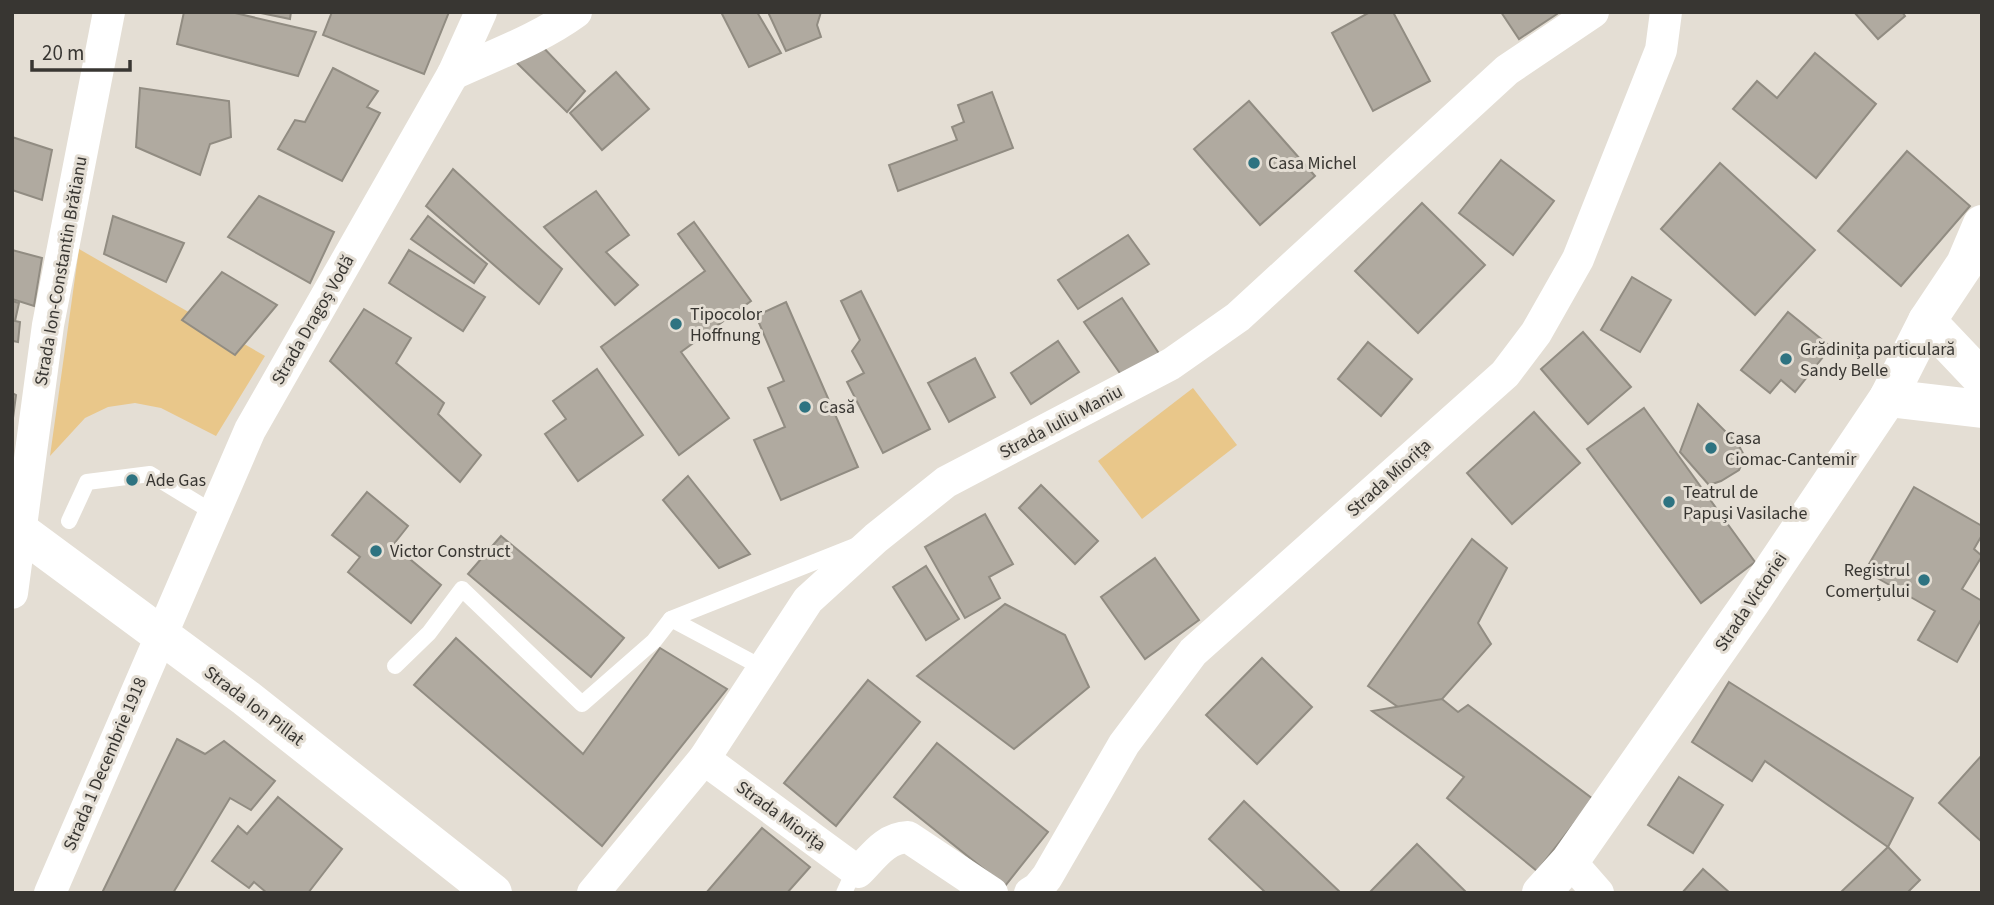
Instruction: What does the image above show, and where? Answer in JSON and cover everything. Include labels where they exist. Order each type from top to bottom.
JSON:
[{"type":"street","name":"Strada Ion-Constantin Brătianu","points":[[12,593],[16,528],[30,469],[48,325],[109,12]]},
{"type":"street","name":"Strada Dragoș Vodă","points":[[160,635],[250,430],[453,74],[481,12]]},
{"type":"street","points":[[453,74],[510,49],[561,23],[576,12]]},
{"type":"street","name":"Strada Iuliu Maniu","points":[[593,893],[704,759],[808,600],[876,538],[946,482],[1171,364],[1238,317],[1507,70],[1593,12]]},
{"type":"street","name":"Strada Miorița","points":[[1030,893],[1038,888],[1046,877],[1124,744],[1193,652],[1505,373],[1536,333],[1578,259],[1661,50],[1666,12]]},
{"type":"street","name":"Strada Victoriei","points":[[1541,893],[1570,861],[1751,602],[1888,398],[1927,321],[1965,264],[1982,224]]},
{"type":"street","points":[[1927,321],[1982,379]]},
{"type":"street","points":[[1888,398],[1982,409]]},
{"type":"street","name":"Strada Ion Pillat","points":[[16,528],[246,698],[493,893]]},
{"type":"street","name":"Strada 1 Decembrie 1918","points":[[50,893],[160,635]]},
{"type":"street","name":"Strada Miorița","points":[[704,759],[851,882],[886,842],[908,837],[992,893]]},
{"type":"street","points":[[1570,861],[1598,893]]},
{"type":"lane","points":[[69,521],[87,482],[150,474],[214,513]]},
{"type":"lane","points":[[395,666],[429,633],[462,589],[582,704],[654,641],[671,619],[876,538]]},
{"type":"lane","points":[[671,619],[763,668]]},
{"type":"shaded area","points":[[79,249],[265,356],[216,436],[161,408],[135,403],[108,407],[85,418],[50,456]]},
{"type":"shaded area","points":[[1193,388],[1237,445],[1142,519],[1098,461]]},
{"type":"building","points":[[184,12],[231,12],[316,32],[298,76],[177,44]]},
{"type":"building","points":[[256,12],[291,12],[290,19]]},
{"type":"building","points":[[332,12],[449,12],[424,74],[323,35]]},
{"type":"building","points":[[721,12],[757,12],[781,53],[749,67]]},
{"type":"building","points":[[768,12],[821,12],[817,25],[821,37],[786,51]]},
{"type":"building","points":[[1370,12],[1393,12],[1430,81],[1373,111],[1332,33]]},
{"type":"building","points":[[1501,12],[1556,12],[1557,14],[1519,39]]},
{"type":"building","points":[[1854,12],[1902,12],[1905,16],[1878,39]]},
{"type":"building","points":[[538,42],[585,91],[567,112],[517,63]]},
{"type":"building","points":[[1815,53],[1876,104],[1816,178],[1733,109],[1757,81],[1777,98]]},
{"type":"building","points":[[333,68],[378,91],[367,107],[380,113],[342,181],[278,149],[295,120],[305,122]]},
{"type":"building","points":[[616,72],[649,109],[602,150],[570,113]]},
{"type":"building","points":[[140,88],[229,101],[231,137],[210,144],[200,175],[136,147]]},
{"type":"building","points":[[992,92],[1013,148],[898,191],[889,165],[957,140],[952,127],[964,122],[958,105]]},
{"type":"building","name":"Casa Michel","points":[[1249,101],[1315,176],[1260,225],[1194,149]]},
{"type":"building","points":[[12,137],[52,150],[42,200],[12,190]]},
{"type":"building","points":[[1907,151],[1970,206],[1901,286],[1838,231]]},
{"type":"building","points":[[1501,160],[1554,201],[1513,255],[1459,213]]},
{"type":"building","points":[[1720,163],[1815,250],[1755,315],[1661,229]]},
{"type":"building","points":[[453,169],[562,269],[539,304],[426,206]]},
{"type":"building","points":[[596,191],[629,235],[606,252],[638,285],[615,305],[544,227]]},
{"type":"building","points":[[259,196],[334,232],[310,283],[228,237]]},
{"type":"building","points":[[1422,203],[1485,265],[1418,333],[1355,271]]},
{"type":"building","points":[[113,216],[184,243],[166,282],[104,254]]},
{"type":"building","points":[[428,216],[487,264],[474,283],[411,239]]},
{"type":"building","name":"Tipocolor Hoffnung","points":[[694,222],[751,301],[681,352],[729,418],[679,455],[601,347],[705,271],[678,234]]},
{"type":"building","points":[[1128,235],[1149,264],[1078,309],[1058,280]]},
{"type":"building","points":[[12,250],[42,258],[34,306],[12,299]]},
{"type":"building","points":[[409,250],[485,297],[463,331],[389,283]]},
{"type":"building","points":[[222,272],[277,305],[235,355],[182,320]]},
{"type":"building","points":[[1632,277],[1671,300],[1640,352],[1601,330]]},
{"type":"building","points":[[861,291],[930,429],[883,453],[847,382],[864,373],[852,351],[860,340],[841,301]]},
{"type":"building","points":[[1122,298],[1160,355],[1124,379],[1084,322]]},
{"type":"building","points":[[12,301],[19,303],[15,321],[20,322],[18,342],[13,341],[12,344]]},
{"type":"building","name":"Casă","points":[[786,302],[858,467],[781,500],[754,440],[785,427],[768,388],[784,381],[756,316]]},
{"type":"building","points":[[364,309],[411,338],[396,363],[444,403],[438,414],[481,455],[460,482],[330,361]]},
{"type":"building","name":"Grădinița particulară Sandy Belle","points":[[1788,312],[1831,347],[1795,392],[1781,380],[1770,393],[1741,370]]},
{"type":"building","points":[[1583,332],[1631,387],[1588,424],[1541,369]]},
{"type":"building","points":[[1058,341],[1079,372],[1031,404],[1011,373]]},
{"type":"building","points":[[1368,342],[1412,379],[1381,416],[1338,379]]},
{"type":"building","points":[[975,358],[995,397],[949,422],[928,383]]},
{"type":"building","points":[[597,369],[643,435],[578,481],[545,434],[566,419],[553,401]]},
{"type":"building","points":[[12,393],[16,395],[13,418],[12,418]]},
{"type":"building","name":"Casa Ciomac-Cantemir","points":[[1698,404],[1738,444],[1745,457],[1739,470],[1709,485],[1680,452]]},
{"type":"building","name":"Teatrul de Papuși Vasilache","points":[[1644,408],[1755,562],[1701,603],[1587,449]]},
{"type":"building","points":[[1534,412],[1580,463],[1512,524],[1467,473]]},
{"type":"building","points":[[688,476],[750,554],[719,568],[663,500]]},
{"type":"building","points":[[1041,485],[1098,541],[1075,564],[1019,508]]},
{"type":"building","name":"Registrul Comerțului","points":[[1914,487],[1982,526],[1982,535],[1974,549],[1982,556],[1962,589],[1982,601],[1982,618],[1957,662],[1918,640],[1935,611],[1865,571]]},
{"type":"building","name":"Victor Construct","points":[[367,492],[408,526],[393,545],[441,585],[411,623],[348,572],[360,557],[332,535]]},
{"type":"building","points":[[985,514],[1013,564],[989,577],[1000,598],[965,618],[925,547]]},
{"type":"building","points":[[501,536],[624,638],[591,677],[468,574]]},
{"type":"building","points":[[1472,539],[1507,568],[1478,623],[1491,644],[1442,699],[1424,725],[1368,686]]},
{"type":"building","points":[[1155,558],[1199,620],[1145,659],[1101,597]]},
{"type":"building","points":[[926,566],[959,619],[926,640],[893,587]]},
{"type":"building","points":[[1005,604],[1065,635],[1089,687],[1014,749],[917,676]]},
{"type":"building","points":[[456,638],[583,754],[660,648],[727,689],[602,846],[414,685]]},
{"type":"building","points":[[1262,658],[1312,707],[1257,764],[1206,715]]},
{"type":"building","points":[[868,680],[920,722],[836,826],[784,783]]},
{"type":"building","points":[[1729,682],[1913,798],[1888,847],[1765,761],[1752,781],[1692,742]]},
{"type":"building","points":[[1442,699],[1458,712],[1468,705],[1593,799],[1537,871],[1447,798],[1464,777],[1372,711]]},
{"type":"building","points":[[177,739],[205,754],[224,741],[275,781],[251,810],[230,798],[173,893],[102,893]]},
{"type":"building","points":[[937,743],[1048,832],[1005,886],[894,797]]},
{"type":"building","points":[[1982,755],[1982,842],[1939,803]]},
{"type":"building","points":[[1679,777],[1723,805],[1693,853],[1648,825]]},
{"type":"building","points":[[278,797],[342,849],[308,893],[267,893],[254,882],[249,888],[212,861],[238,826],[247,834]]},
{"type":"building","points":[[1244,801],[1341,893],[1266,893],[1209,839]]},
{"type":"building","points":[[762,828],[810,867],[787,893],[706,893]]},
{"type":"building","points":[[1417,844],[1467,893],[1369,893]]},
{"type":"building","points":[[1888,847],[1920,880],[1907,893],[1840,893]]},
{"type":"building","points":[[1703,869],[1730,893],[1682,893]]},
{"type":"place","name":"Casa Michel","points":[[1254,163]]},
{"type":"place","name":"Tipocolor Hoffnung","points":[[676,324]]},
{"type":"place","name":"Grădinița particulară Sandy Belle","points":[[1786,359]]},
{"type":"place","name":"Casă","points":[[805,407]]},
{"type":"place","name":"Casa Ciomac-Cantemir","points":[[1711,448]]},
{"type":"place","name":"Ade Gas","points":[[132,480]]},
{"type":"place","name":"Teatrul de Papuși Vasilache","points":[[1669,502]]},
{"type":"place","name":"Victor Construct","points":[[376,551]]},
{"type":"place","name":"Registrul Comerțului","points":[[1924,580]]}]
